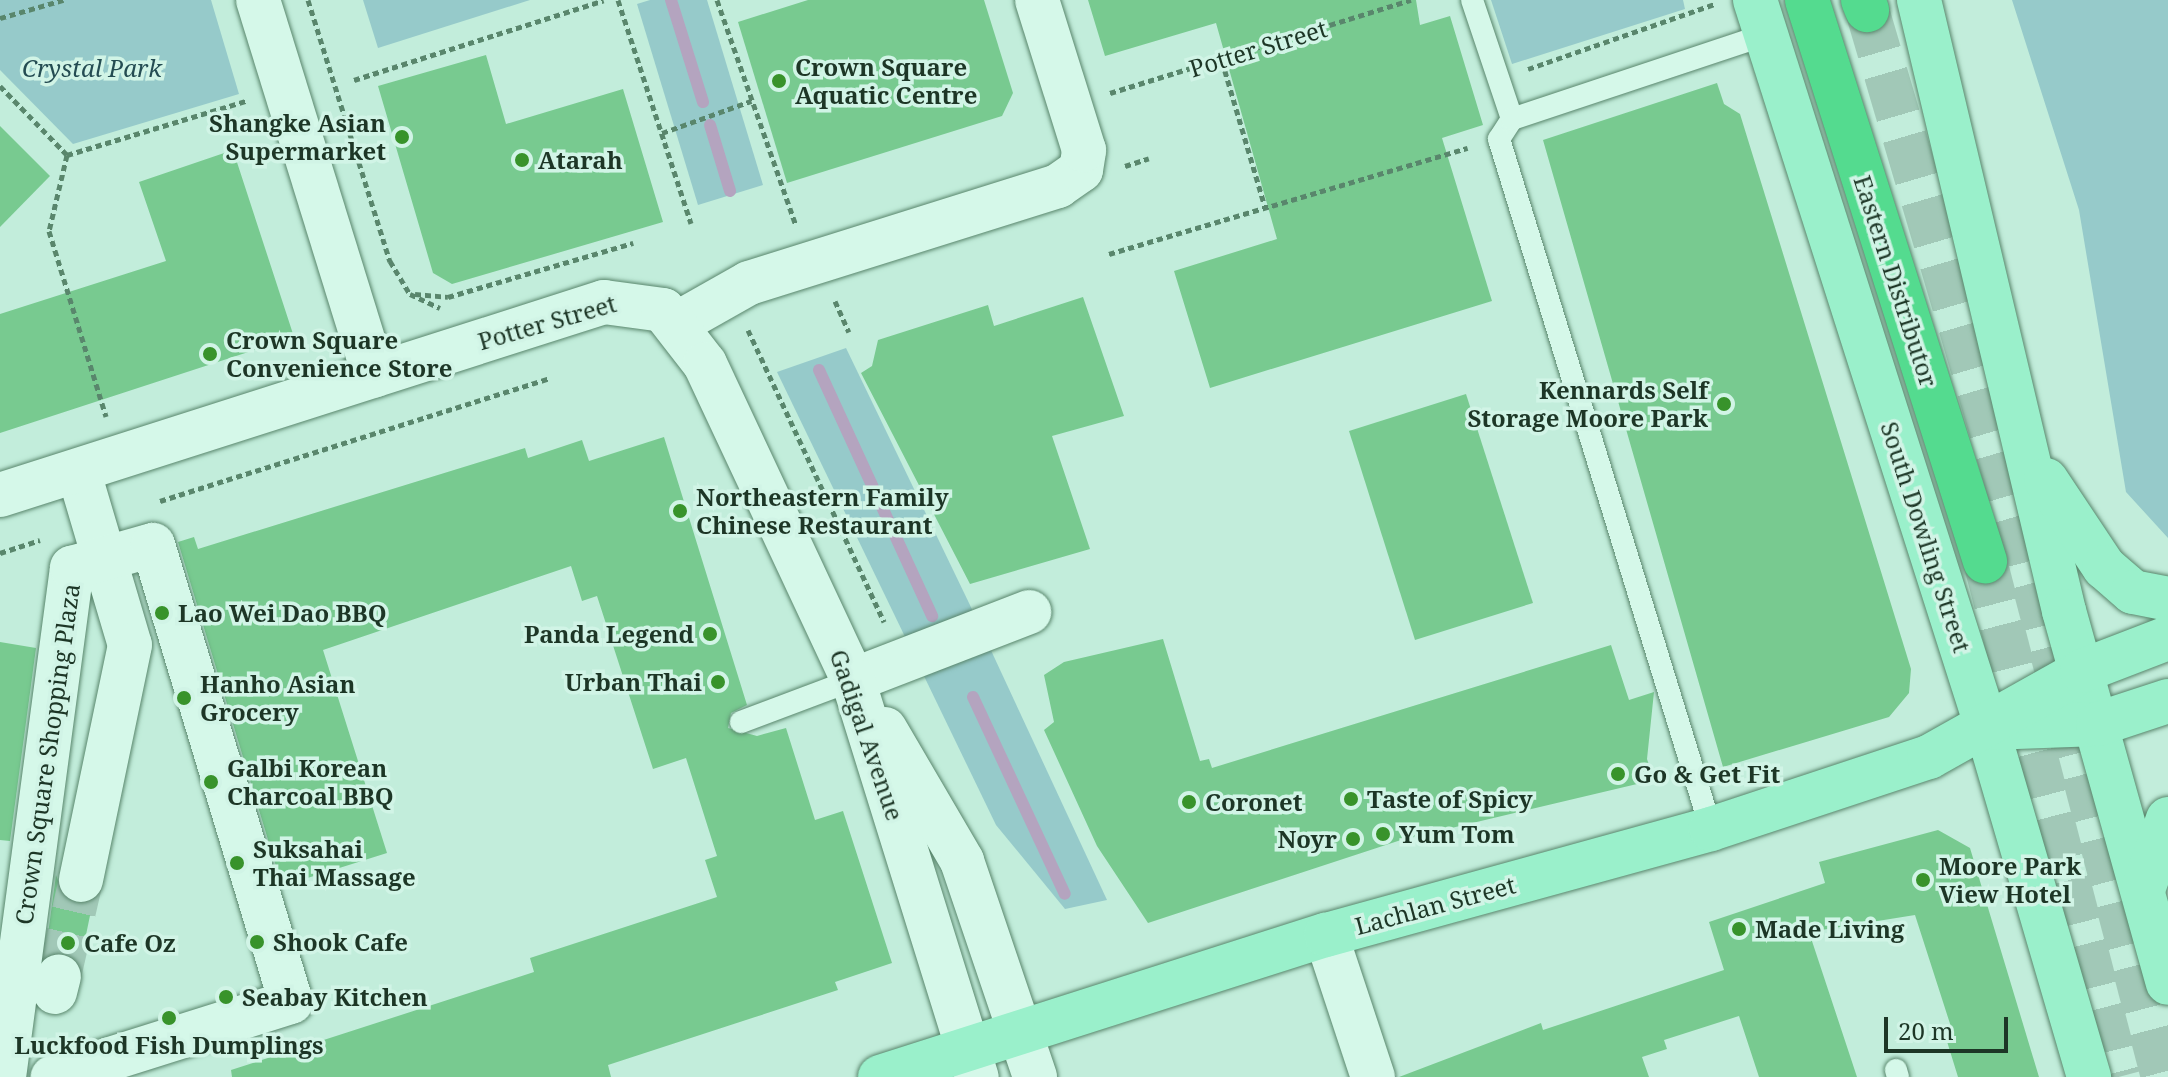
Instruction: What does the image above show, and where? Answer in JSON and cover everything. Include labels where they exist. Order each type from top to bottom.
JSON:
[{"type":"highway","name":"Eastern Distributor","points":[[1807,0],[1985,561]]},
{"type":"main road","points":[[1919,0],[2082,671],[2168,983]]},
{"type":"main road","name":"South Dowling Street","points":[[1747,12],[1987,728],[2089,1077]]},
{"type":"main road","points":[[2032,458],[2104,567],[2133,592],[2168,599]]},
{"type":"main road","name":"Lachlan Street","points":[[880,1077],[973,1063],[1019,1033],[1326,935],[1711,829],[1948,751],[2082,671],[2168,638]]},
{"type":"main road","points":[[1987,728],[2098,724],[2168,701]]},
{"type":"main road","points":[[2144,887],[2168,819]]},
{"type":"street","points":[[258,0],[374,375]]},
{"type":"street","points":[[678,323],[749,283],[1058,186],[1081,170],[1084,150],[1037,0]]},
{"type":"street","name":"Potter Street","points":[[0,495],[79,473],[604,302],[644,302],[678,323]]},
{"type":"street","name":"Gadigal Avenue","points":[[678,323],[705,364],[853,680],[962,861],[1019,1033]]},
{"type":"street","points":[[79,473],[130,645],[81,880]]},
{"type":"street","name":"Crown Square Shopping Plaza","points":[[4,1077],[72,568],[99,541],[153,545],[291,1002],[53,1077]]},
{"type":"street","points":[[853,680],[1029,612]]},
{"type":"street","name":"Gadigal Avenue","points":[[853,680],[973,1063]]},
{"type":"street","points":[[1326,935],[1373,1077]]},
{"type":"street","points":[[1019,1033],[1035,1077]]},
{"type":"lane","points":[[1472,0],[1506,129],[1711,829]]},
{"type":"lane","points":[[1506,129],[1747,12]]},
{"type":"lane","points":[[741,722],[853,680]]},
{"type":"path","points":[[0,18],[63,0]]},
{"type":"path","points":[[308,0],[390,261],[410,294],[448,297],[633,243]]},
{"type":"path","points":[[354,80],[604,0]]},
{"type":"path","points":[[618,0],[691,223]]},
{"type":"path","points":[[717,0],[781,199],[816,261]]},
{"type":"path","name":"Potter Street","points":[[1105,94],[1222,61],[1411,0]]},
{"type":"path","points":[[1522,71],[1747,12]]},
{"type":"path","points":[[1222,61],[1265,207]]},
{"type":"path","points":[[0,86],[67,155]]},
{"type":"path","points":[[67,155],[251,100]]},
{"type":"path","points":[[662,133],[752,101]]},
{"type":"path","points":[[1109,254],[1506,129]]},
{"type":"path","points":[[67,155],[49,231],[107,421]]},
{"type":"path","points":[[1124,166],[1149,158]]},
{"type":"path","points":[[0,553],[99,541],[548,379]]},
{"type":"green space","name":"Crystal Park","points":[[0,0],[211,0],[239,94],[73,144],[0,70]]},
{"type":"green space","points":[[363,0],[530,0],[378,48]]},
{"type":"green space","points":[[650,0],[707,0],[763,185],[698,205],[637,4]]},
{"type":"green space","points":[[1491,0],[1683,0],[1685,9],[1512,64]]},
{"type":"green space","points":[[2012,0],[2168,0],[2168,538],[2126,492],[2079,210]]},
{"type":"green space","points":[[846,348],[1107,900],[1065,909],[996,825],[777,372]]},
{"type":"building","points":[[808,0],[984,0],[1013,93],[1002,116],[787,183],[738,22]]},
{"type":"building","points":[[1088,0],[1416,0],[1420,25],[1450,16],[1483,125],[1442,138],[1492,301],[1210,388],[1174,271],[1277,239],[1216,23],[1105,56]]},
{"type":"building","name":"Atarah","points":[[486,55],[506,124],[623,89],[663,222],[452,284],[433,273],[378,86]]},
{"type":"building","name":"Kennards Self Storage Moore Park","points":[[1717,83],[1724,104],[1740,114],[1911,669],[1909,693],[1889,717],[1723,767],[1543,140]]},
{"type":"building","points":[[0,126],[50,176],[0,227]]},
{"type":"building","points":[[233,150],[294,337],[0,433],[0,314],[166,261],[139,182]]},
{"type":"building","points":[[1083,297],[1124,416],[1052,436],[1090,549],[970,584],[861,373],[872,366],[878,340],[988,305],[994,326]]},
{"type":"building","points":[[1466,394],[1533,603],[1415,640],[1349,431]]},
{"type":"building","points":[[664,437],[747,705],[731,713],[728,728],[757,736],[786,728],[815,820],[843,811],[892,963],[835,982],[838,990],[608,1065],[611,1077],[232,1077],[231,1070],[534,972],[530,958],[717,897],[705,860],[717,856],[686,758],[653,769],[597,596],[582,601],[571,566],[323,650],[387,853],[282,886],[178,542],[194,537],[198,549],[525,448],[528,458],[582,440],[589,461]]},
{"type":"building","points":[[1163,639],[1200,761],[1209,759],[1212,768],[1611,645],[1629,700],[1654,692],[1647,759],[1654,780],[1401,840],[1148,923],[1097,846],[1044,730],[1054,722],[1044,675],[1064,662]]},
{"type":"building","points":[[0,642],[36,648],[10,841],[0,840]]},
{"type":"building","points":[[1938,830],[1970,848],[2039,1077],[1958,1077],[1945,1035],[1953,1033],[1915,915],[1809,932],[1857,1077],[1759,1077],[1739,1016],[1664,1040],[1667,1049],[1642,1057],[1649,1077],[1399,1077],[1541,1023],[1543,1030],[1724,970],[1709,922],[1825,883],[1819,862]]},
{"type":"building","name":"Cafe Oz","points":[[56,875],[65,899],[93,901],[80,964],[64,952],[45,956]]},
{"type":"waterway","points":[[671,0],[703,102]]},
{"type":"waterway","points":[[710,125],[730,191]]},
{"type":"waterway","points":[[819,370],[932,616]]},
{"type":"waterway","points":[[973,697],[1065,894]]},
{"type":"tunnel","points":[[1867,10],[2017,519],[2163,1077]]},
{"type":"tunnel","points":[[1985,561],[2119,1077]]},
{"type":"tunnel","points":[[59,976],[81,880]]},
{"type":"place","name":"Crown Square Aquatic Centre","points":[[779,81]]},
{"type":"place","name":"Shangke Asian Supermarket","points":[[402,137]]},
{"type":"place","name":"Atarah","points":[[522,160]]},
{"type":"place","name":"Crown Square Convenience Store","points":[[210,354]]},
{"type":"place","name":"Kennards Self Storage Moore Park","points":[[1724,404]]},
{"type":"place","name":"Northeastern Family Chinese Restaurant","points":[[680,511]]},
{"type":"place","name":"Lao Wei Dao BBQ","points":[[162,613]]},
{"type":"place","name":"Panda Legend","points":[[710,634]]},
{"type":"place","name":"Urban Thai","points":[[718,682]]},
{"type":"place","name":"Hanho Asian Grocery","points":[[184,698]]},
{"type":"place","name":"Go & Get Fit","points":[[1618,774]]},
{"type":"place","name":"Galbi Korean Charcoal BBQ","points":[[211,782]]},
{"type":"place","name":"Taste of Spicy","points":[[1351,799]]},
{"type":"place","name":"Coronet","points":[[1189,802]]},
{"type":"place","name":"Yum Tom","points":[[1383,834]]},
{"type":"place","name":"Noyr","points":[[1353,839]]},
{"type":"place","name":"Suksahai Thai Massage","points":[[237,863]]},
{"type":"place","name":"Moore Park View Hotel","points":[[1923,880]]},
{"type":"place","name":"Made Living","points":[[1739,929]]},
{"type":"place","name":"Shook Cafe","points":[[257,942]]},
{"type":"place","name":"Cafe Oz","points":[[68,943]]},
{"type":"place","name":"Seabay Kitchen","points":[[226,997]]},
{"type":"place","name":"Luckfood Fish Dumplings","points":[[169,1018]]}]
